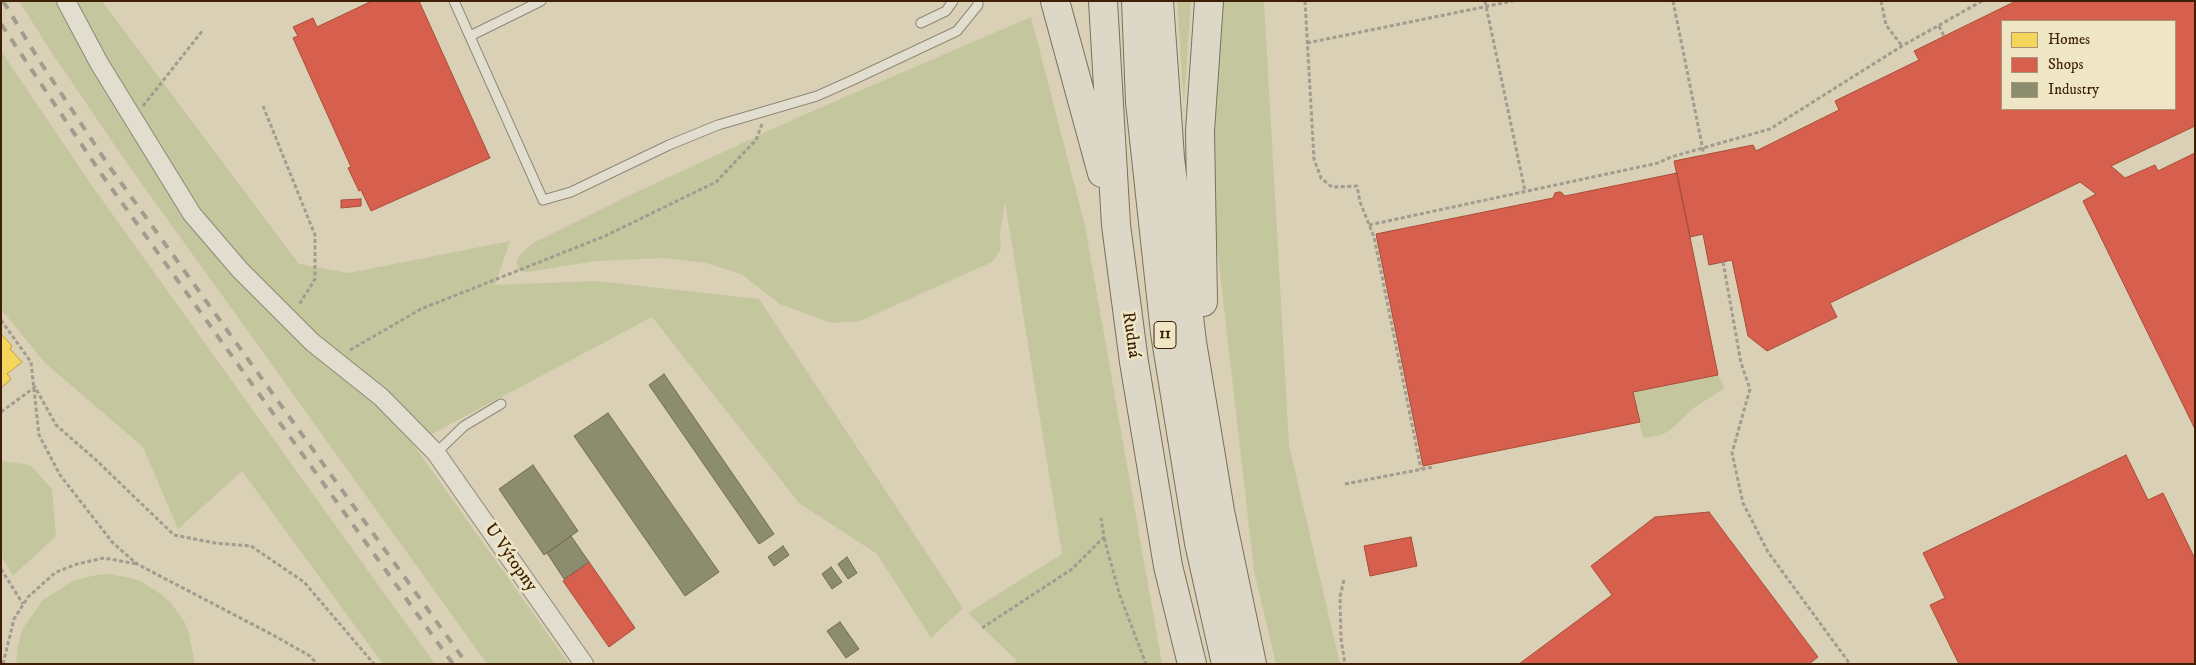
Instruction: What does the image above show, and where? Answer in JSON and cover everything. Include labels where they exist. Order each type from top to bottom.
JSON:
[{"type":"highway","points":[[1055,1],[1116,225]]},
{"type":"highway","name":"Rudná","points":[[1103,1],[1116,225],[1134,362],[1168,566],[1192,664]]},
{"type":"highway","name":"Rudná","points":[[1136,1],[1140,102],[1165,333],[1199,543],[1226,664]]},
{"type":"highway","points":[[1159,1],[1171,168],[1192,342],[1220,511],[1252,664]]},
{"type":"highway","points":[[1209,1],[1200,131],[1204,338],[1220,511]]},
{"type":"street","name":"U Výtopny","points":[[66,1],[99,64],[192,214],[240,270],[290,320],[381,397],[436,453],[584,664]]},
{"type":"lane","points":[[454,1],[543,200],[571,192],[685,138],[718,125],[817,96],[957,31],[978,5],[978,1]]},
{"type":"lane","points":[[470,36],[541,1]]},
{"type":"lane","points":[[921,22],[946,10],[953,1]]},
{"type":"lane","points":[[436,453],[464,426],[501,404]]},
{"type":"path","points":[[1305,1],[1314,159],[1321,178],[1332,188],[1357,186],[1360,202],[1374,237],[1421,469]]},
{"type":"path","points":[[1485,1],[1526,191]]},
{"type":"path","points":[[1307,43],[1513,1]]},
{"type":"path","points":[[1673,1],[1704,155]]},
{"type":"path","points":[[1881,1],[1886,25],[1902,46]]},
{"type":"path","points":[[1369,225],[1658,163],[1670,157],[1770,129],[1902,46],[1982,1]]},
{"type":"path","points":[[1939,26],[1944,36]]},
{"type":"path","points":[[133,120],[203,30]]},
{"type":"path","points":[[263,106],[314,235],[315,279],[290,320]]},
{"type":"path","points":[[334,359],[421,309],[605,236],[716,182],[756,140],[769,110]]},
{"type":"path","points":[[1723,262],[1742,363],[1750,389],[1732,453],[1743,503],[1768,552],[1850,664]]},
{"type":"path","points":[[1,320],[31,362],[40,435],[60,475],[113,544],[137,564],[273,635],[310,656],[317,664]]},
{"type":"path","points":[[1,412],[35,387]]},
{"type":"path","points":[[35,387],[56,425],[96,460],[174,535],[215,544],[251,546],[304,582],[374,664]]},
{"type":"path","points":[[1345,484],[1433,467]]},
{"type":"path","points":[[1101,518],[1104,537],[1120,596],[1146,664]]},
{"type":"path","points":[[982,628],[1072,569],[1104,537]]},
{"type":"path","points":[[3,664],[14,619],[39,585],[77,564],[104,558],[137,564]]},
{"type":"path","points":[[1,569],[24,604]]},
{"type":"path","points":[[1344,580],[1340,597],[1341,639],[1345,664]]},
{"type":"green space","points":[[19,1],[102,1],[299,264],[349,273],[510,241],[495,285],[596,281],[759,299],[963,608],[931,638],[877,554],[799,503],[652,317],[413,444],[569,664],[487,664],[124,159]]},
{"type":"green space","points":[[1177,1],[1191,1],[1184,105]]},
{"type":"green space","points":[[1223,1],[1264,1],[1289,445],[1340,664],[1276,664],[1254,571],[1211,193]]},
{"type":"green space","points":[[1031,17],[1085,226],[1162,664],[1014,664],[1016,660],[968,613],[1062,554],[1005,202],[1000,233],[1001,249],[992,262],[860,321],[831,323],[780,304],[741,274],[706,263],[665,258],[596,261],[527,272],[519,271],[516,264],[519,256],[533,243],[626,197],[801,116]]},
{"type":"green space","points":[[1,51],[90,183],[435,664],[383,664],[242,471],[178,529],[143,447],[45,363],[1,309]]},
{"type":"green space","points":[[1718,375],[1725,388],[1695,407],[1669,431],[1661,435],[1643,438],[1633,392]]},
{"type":"green space","points":[[1,461],[30,465],[52,489],[56,536],[13,576],[1,556]]},
{"type":"green space","points":[[108,574],[142,582],[171,603],[185,623],[189,633],[195,664],[16,664],[23,628],[43,600],[73,581]]},
{"type":"building: Homes","points":[[1,334],[12,346],[10,349],[22,362],[7,374],[11,379],[1,388]]},
{"type":"building: Shops","points":[[372,1],[419,1],[490,158],[371,211],[348,168],[351,167],[293,38],[298,36],[293,27],[313,18],[317,27]]},
{"type":"building: Shops","points":[[2016,1],[2195,1],[2195,126],[2111,166],[2125,178],[2155,165],[2158,171],[2195,153],[2195,429],[2083,201],[2096,194],[2080,182],[1830,303],[1837,317],[1767,351],[1748,336],[1732,260],[1709,265],[1703,234],[1690,237],[1674,161],[1753,145],[1756,151],[1839,110],[1835,101],[1919,60],[1914,51]]},
{"type":"building: Shops","points":[[1677,173],[1718,375],[1633,392],[1640,422],[1423,466],[1376,234],[1553,198],[1555,193],[1558,192],[1565,196]]},
{"type":"building: Shops","points":[[361,199],[361,206],[341,208],[341,200]]},
{"type":"building: Shops","points":[[2126,455],[2148,500],[2163,493],[2195,559],[2195,664],[1959,664],[1930,605],[1945,598],[1923,553]]},
{"type":"building: Shops","points":[[1709,512],[1818,657],[1809,664],[1519,664],[1612,595],[1591,566],[1655,517]]},
{"type":"building: Shops","points":[[1411,537],[1417,566],[1370,576],[1364,546]]},
{"type":"building: Shops","points":[[589,562],[635,628],[609,647],[563,581]]},
{"type":"building: Industry","points":[[664,374],[774,534],[759,544],[649,385]]},
{"type":"building: Industry","points":[[608,413],[719,572],[685,596],[574,436]]},
{"type":"building: Industry","points":[[533,465],[578,531],[544,555],[499,489]]},
{"type":"building: Industry","points":[[571,536],[589,562],[564,579],[547,553]]},
{"type":"building: Industry","points":[[783,546],[789,555],[774,566],[768,557]]},
{"type":"building: Industry","points":[[847,557],[857,573],[848,579],[838,564]]},
{"type":"building: Industry","points":[[831,567],[842,582],[832,589],[822,574]]},
{"type":"building: Industry","points":[[840,622],[859,649],[846,658],[827,631]]},
{"type":"railway","points":[[3,1],[37,57],[109,166],[467,664]]},
{"type":"railway","points":[[1,24],[102,175],[453,664]]}]
